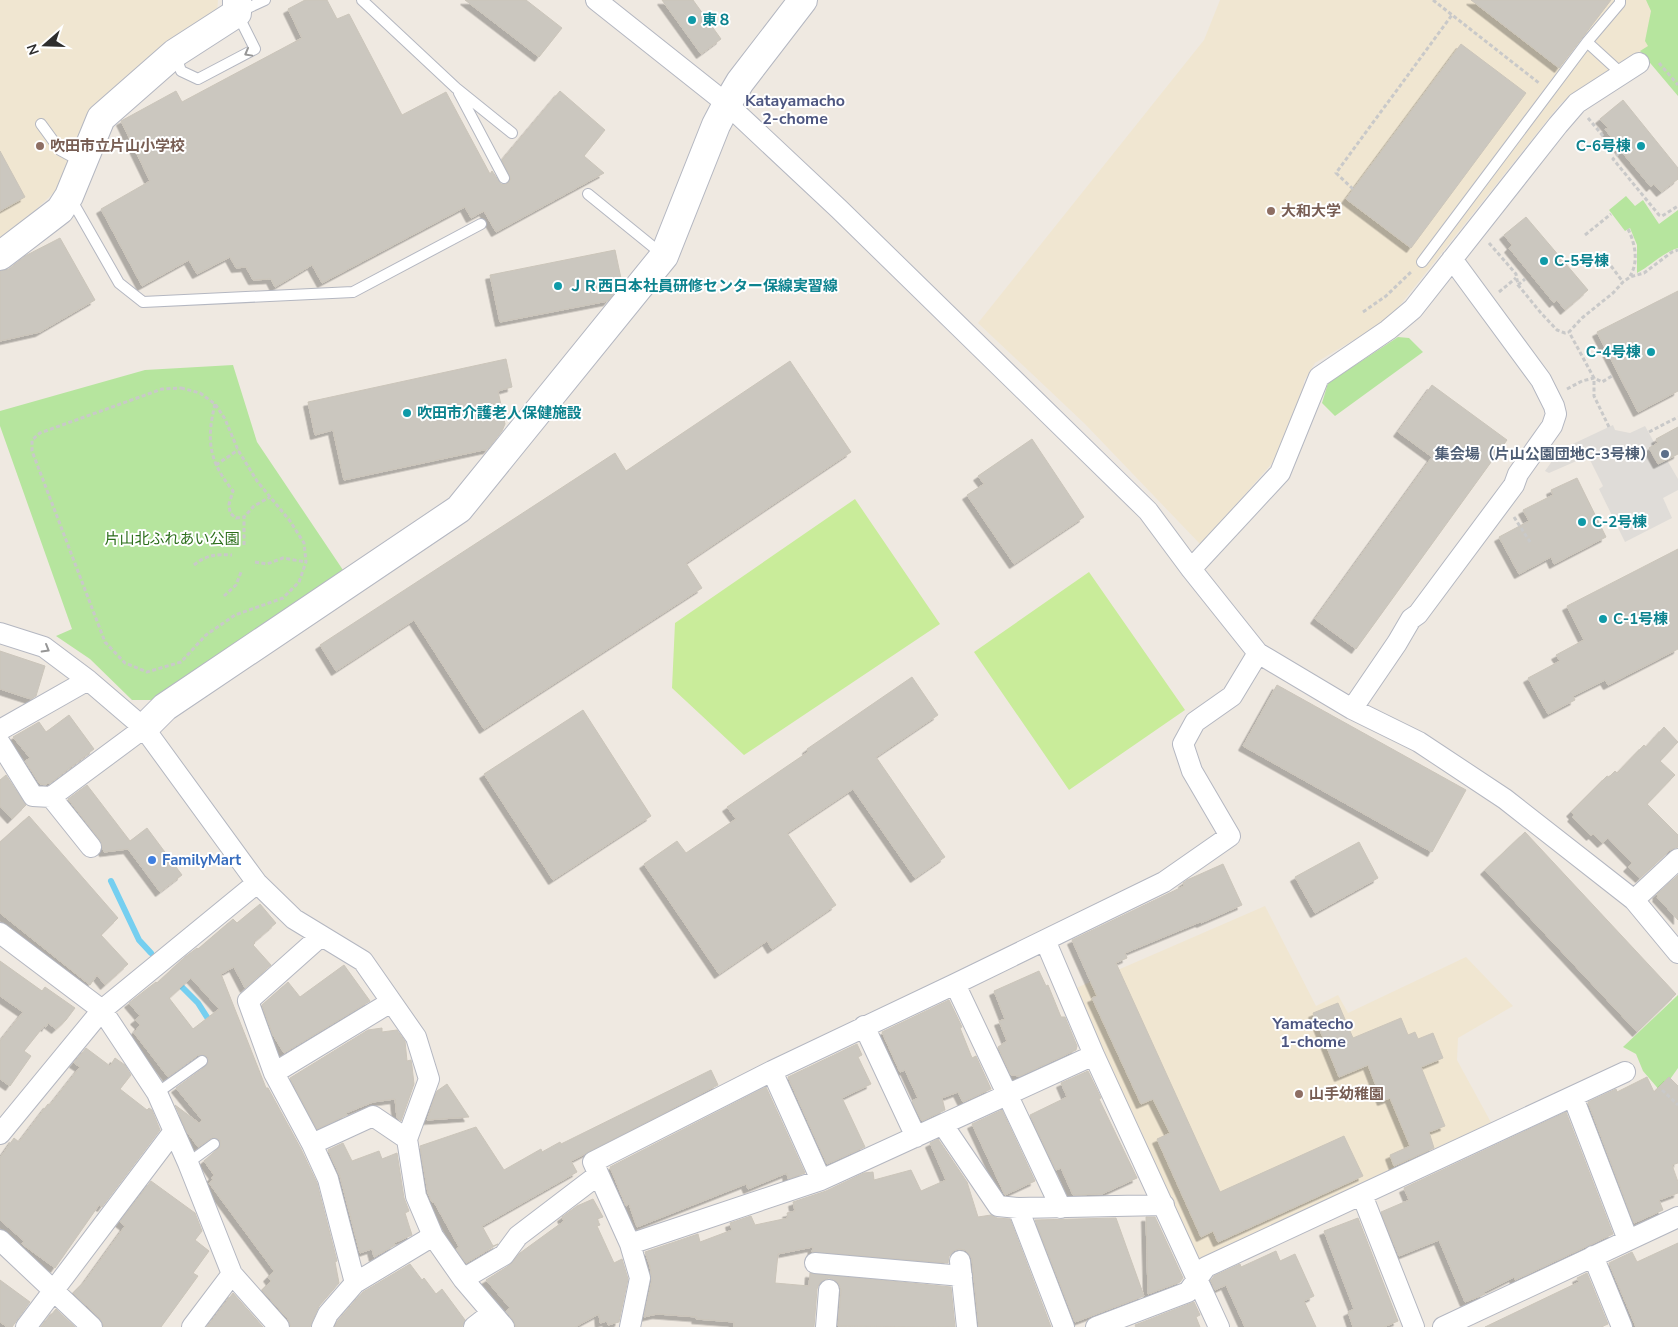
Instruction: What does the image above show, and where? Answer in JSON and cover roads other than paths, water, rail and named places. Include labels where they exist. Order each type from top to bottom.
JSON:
[{"type":"street","points":[[596,0],[727,104],[839,209],[1148,511],[1191,569],[1258,653],[1352,709],[1419,742],[1505,799],[1634,900],[1678,953]]},
{"type":"street","points":[[0,744],[33,796],[50,797],[144,728],[166,707],[459,509],[664,256],[716,125],[727,104],[740,82],[803,0]]},
{"type":"street","points":[[0,256],[60,210],[69,196],[100,118],[175,53],[237,7]]},
{"type":"street","points":[[1191,569],[1280,473],[1319,376],[1388,330],[1413,309],[1577,103],[1639,63]]},
{"type":"street","points":[[1352,709],[1411,619],[1418,614],[1514,485],[1518,474],[1555,421],[1554,406],[1541,380],[1452,259]]},
{"type":"street","points":[[0,633],[44,647],[88,680],[144,728],[257,883],[294,919],[363,961],[416,1037],[429,1079],[407,1139],[416,1196],[433,1236],[463,1279],[498,1320],[474,1327]]},
{"type":"street","points":[[630,1327],[640,1278],[630,1244],[593,1162],[772,1071],[1164,882],[1230,836],[1192,771],[1183,744],[1195,722],[1232,696],[1258,653]]},
{"type":"street","points":[[0,730],[88,680]]},
{"type":"street","points":[[50,797],[91,847]]},
{"type":"street","points":[[1634,900],[1678,859]]},
{"type":"street","points":[[0,1134],[102,1010],[257,883]]},
{"type":"street","points":[[0,933],[102,1010],[157,1093],[188,1163],[232,1274],[279,1327]]},
{"type":"street","points":[[321,936],[248,1001],[274,1073],[312,1144],[328,1179],[355,1283]]},
{"type":"street","points":[[1045,940],[1094,1056],[1219,1327]]},
{"type":"street","points":[[955,984],[1061,1208]]},
{"type":"street","points":[[274,1073],[392,1002]]},
{"type":"street","points":[[864,1026],[916,1137]]},
{"type":"street","points":[[630,1244],[821,1180],[1094,1056]]},
{"type":"street","points":[[772,1071],[821,1180]]},
{"type":"street","points":[[1096,1327],[1188,1292],[1206,1268],[1625,1072]]},
{"type":"street","points":[[1573,1097],[1628,1240]]},
{"type":"street","points":[[312,1144],[373,1116],[407,1139]]},
{"type":"street","points":[[943,1125],[998,1206],[1061,1208],[1164,1205]]},
{"type":"street","points":[[26,1327],[174,1131]]},
{"type":"street","points":[[463,1279],[504,1255],[518,1236],[598,1175]]},
{"type":"street","points":[[1362,1195],[1414,1327]]},
{"type":"street","points":[[1018,1208],[1064,1327]]},
{"type":"street","points":[[1443,1327],[1678,1217]]},
{"type":"street","points":[[322,1327],[328,1314],[355,1283],[433,1236]]},
{"type":"street","points":[[0,1240],[92,1327]]},
{"type":"street","points":[[1593,1256],[1622,1327]]},
{"type":"street","points":[[815,1263],[961,1269],[967,1327]]},
{"type":"street","points":[[192,1327],[232,1274]]},
{"type":"street","points":[[826,1327],[829,1290]]},
{"type":"lane","points":[[175,53],[181,71],[198,80],[255,49],[237,7],[265,0]]},
{"type":"lane","points":[[362,0],[456,88],[512,133]]},
{"type":"lane","points":[[1422,262],[1549,91],[1620,3],[1620,0]]},
{"type":"lane","points":[[1587,42],[1622,74]]},
{"type":"lane","points":[[456,88],[504,178]]},
{"type":"lane","points":[[41,124],[60,150],[83,162]]},
{"type":"lane","points":[[588,194],[664,256]]},
{"type":"lane","points":[[69,196],[119,283],[143,302],[353,292],[481,224]]},
{"type":"lane","points":[[157,1093],[202,1061]]},
{"type":"lane","points":[[188,1163],[214,1144]]},
{"type":"waterway","points":[[111,881],[139,940],[151,953]]},
{"type":"waterway","points":[[176,981],[198,1003],[212,1025]]},
{"type":"place","name":"東８","points":[[692,20]]},
{"type":"place","name":"吹田市立片山小学校","points":[[40,146]]},
{"type":"place","name":"C-6号棟","points":[[1641,146]]},
{"type":"place","name":"大和大学","points":[[1271,211]]},
{"type":"place","name":"C-5号棟","points":[[1544,261]]},
{"type":"place","name":"ＪＲ西日本社員研修センター保線実習線","points":[[558,286]]},
{"type":"place","name":"C-4号棟","points":[[1651,352]]},
{"type":"place","name":"吹田市介護老人保健施設","points":[[407,413]]},
{"type":"place","name":"集会場（片山公園団地C-3号棟）","points":[[1665,454]]},
{"type":"place","name":"C-2号棟","points":[[1582,522]]},
{"type":"place","name":"C-1号棟","points":[[1603,619]]},
{"type":"place","name":"FamilyMart","points":[[152,860]]},
{"type":"place","name":"山手幼稚園","points":[[1299,1094]]},
{"type":"district","name":"Katayamacho 2-chome","points":[[795,109]]},
{"type":"district","name":"Yamatecho 1-chome","points":[[1313,1032]]},
{"type":"park label","name":"片山北ふれあい公園","points":[[172,539]]}]
